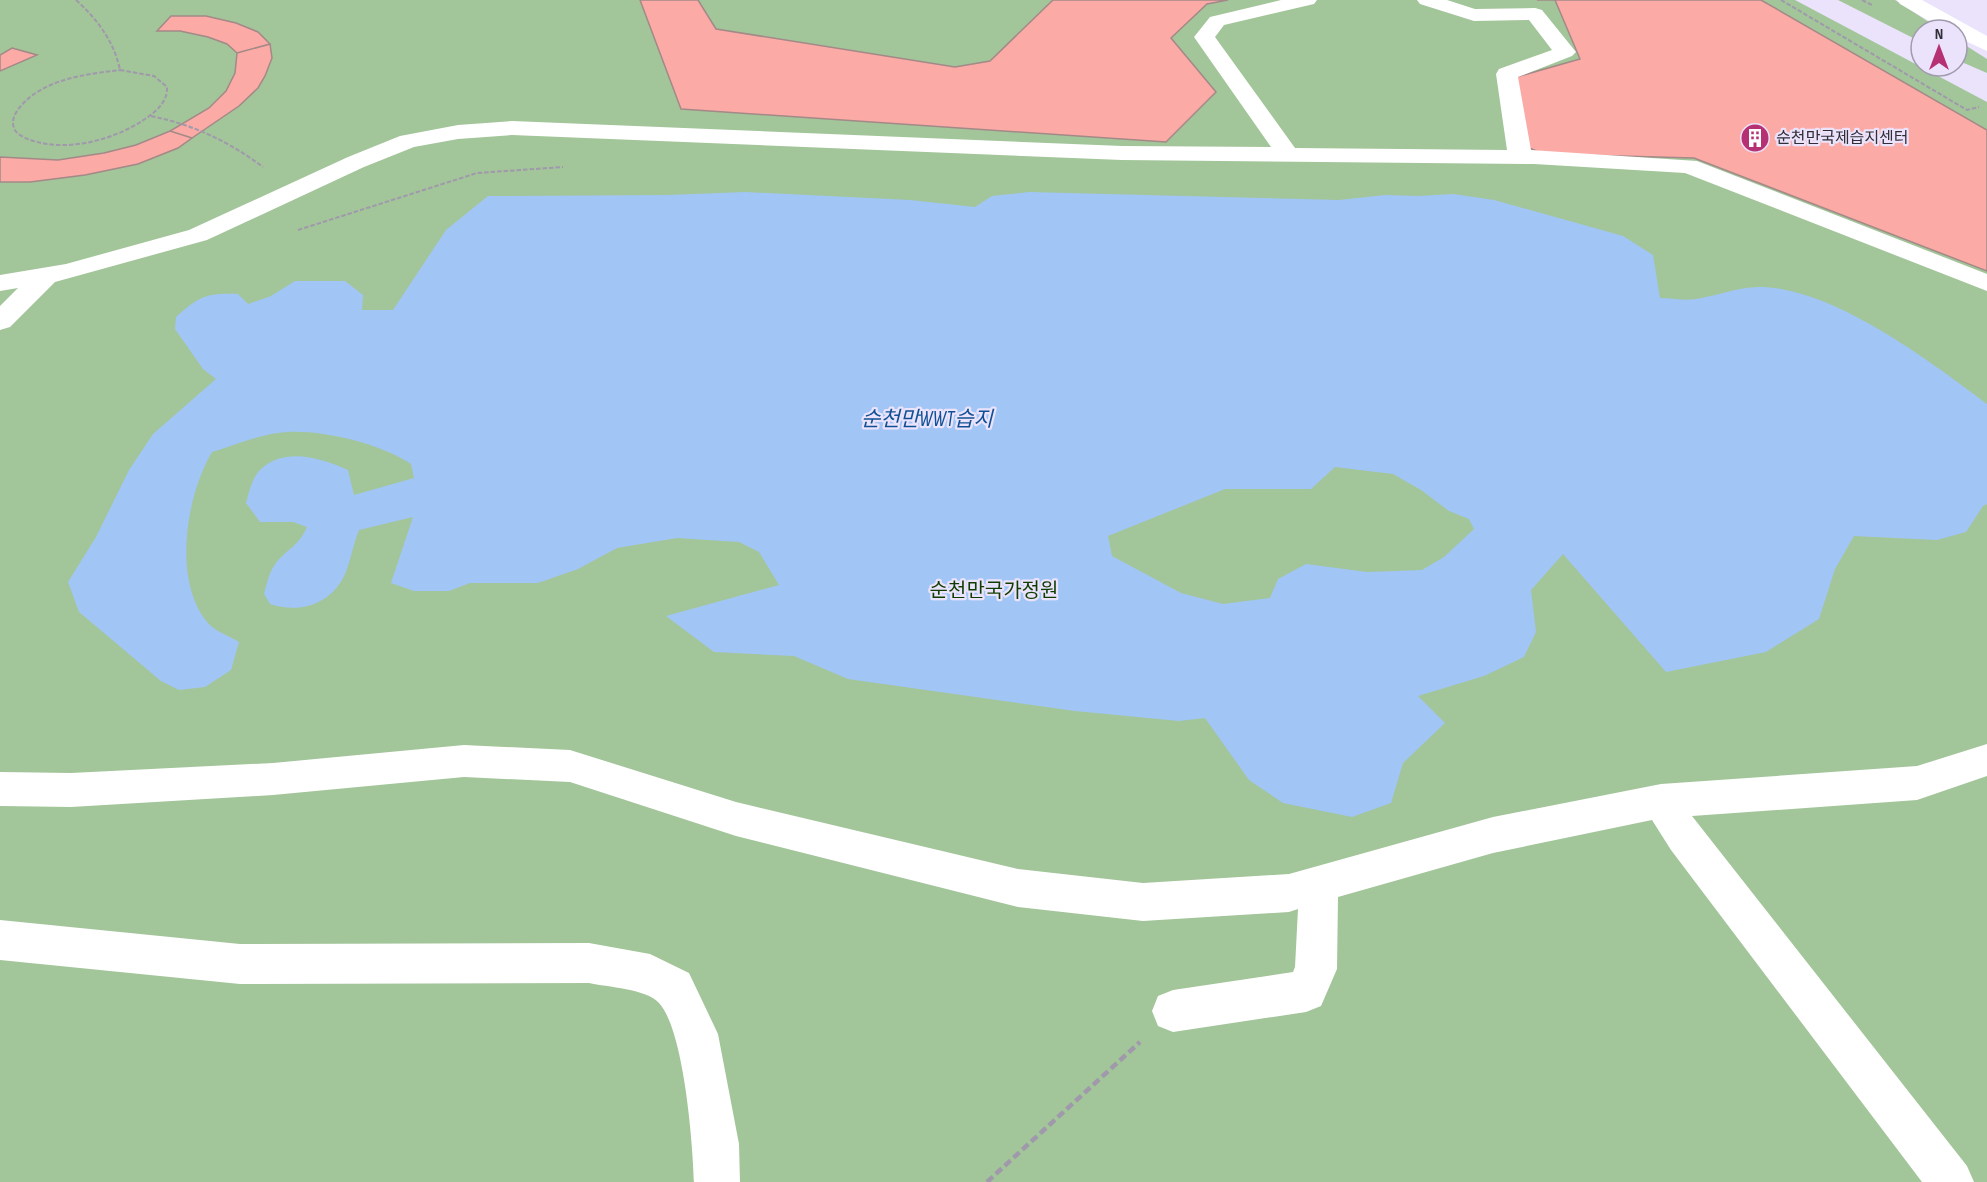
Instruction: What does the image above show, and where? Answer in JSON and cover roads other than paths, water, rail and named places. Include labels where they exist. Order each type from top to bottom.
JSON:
[{"type":"street","points":[[1288,155],[1204,37],[1217,21],[1307,0]]},
{"type":"street","points":[[1426,0],[1474,15],[1535,14],[1565,52],[1507,74],[1520,157]]},
{"type":"street","points":[[1907,0],[1987,45]]},
{"type":"street","points":[[0,283],[68,272],[198,235],[408,141],[458,132],[512,128],[1122,153],[1520,157],[1689,166],[1987,283]]},
{"type":"street","points":[[0,321],[46,276]]},
{"type":"street","points":[[0,789],[71,790],[261,779],[464,761],[570,766],[736,819],[1018,888],[1143,902],[1289,893],[1493,835],[1660,801],[1917,783],[1987,760]]},
{"type":"street","points":[[1660,801],[1685,838],[1951,1182]]},
{"type":"street","points":[[1173,1011],[1306,991],[1316,969],[1319,884]]},
{"type":"street","points":[[0,940],[240,964],[590,963],[650,974],[674,988],[697,1034],[716,1144],[717,1182]]},
{"type":"water","name":"순천만WWT습지","points":[[746,192],[910,200],[975,207],[992,196],[1029,192],[1339,200],[1385,195],[1453,194],[1494,200],[1623,236],[1653,255],[1660,298],[1691,300],[1751,287],[1787,290],[1817,299],[1879,329],[1987,404],[1987,504],[1983,506],[1966,532],[1937,540],[1854,536],[1835,569],[1819,619],[1766,652],[1666,672],[1563,554],[1531,590],[1536,632],[1524,657],[1484,676],[1418,696],[1445,723],[1403,763],[1391,803],[1352,817],[1283,803],[1249,780],[1205,718],[1179,721],[1075,711],[848,679],[794,656],[714,652],[666,616],[779,585],[759,552],[739,542],[677,538],[617,548],[578,569],[538,583],[470,583],[449,591],[414,591],[391,583],[413,517],[359,530],[343,578],[327,597],[317,603],[295,608],[270,604],[264,594],[268,578],[276,563],[300,539],[307,527],[293,522],[260,522],[246,503],[253,481],[261,469],[271,462],[292,456],[326,462],[348,470],[354,495],[414,478],[411,464],[399,457],[352,440],[318,433],[278,433],[212,452],[195,491],[187,538],[190,585],[197,605],[208,623],[239,642],[231,670],[205,687],[179,690],[161,681],[79,612],[68,582],[96,537],[129,470],[153,434],[216,379],[203,369],[175,329],[176,317],[191,304],[211,295],[238,294],[248,304],[271,296],[295,281],[345,281],[363,295],[362,310],[393,310],[446,230],[488,196]],"holes":[[[1335,467],[1393,474],[1421,490],[1449,511],[1469,519],[1474,529],[1444,557],[1422,570],[1367,572],[1306,564],[1278,579],[1270,598],[1223,604],[1181,593],[1112,556],[1108,536],[1225,489],[1311,489]]]},
{"type":"place","name":"순천만국제습지센터","points":[[1755,138]]},
{"type":"park label","name":"순천만국가정원","points":[[994,591]]}]
